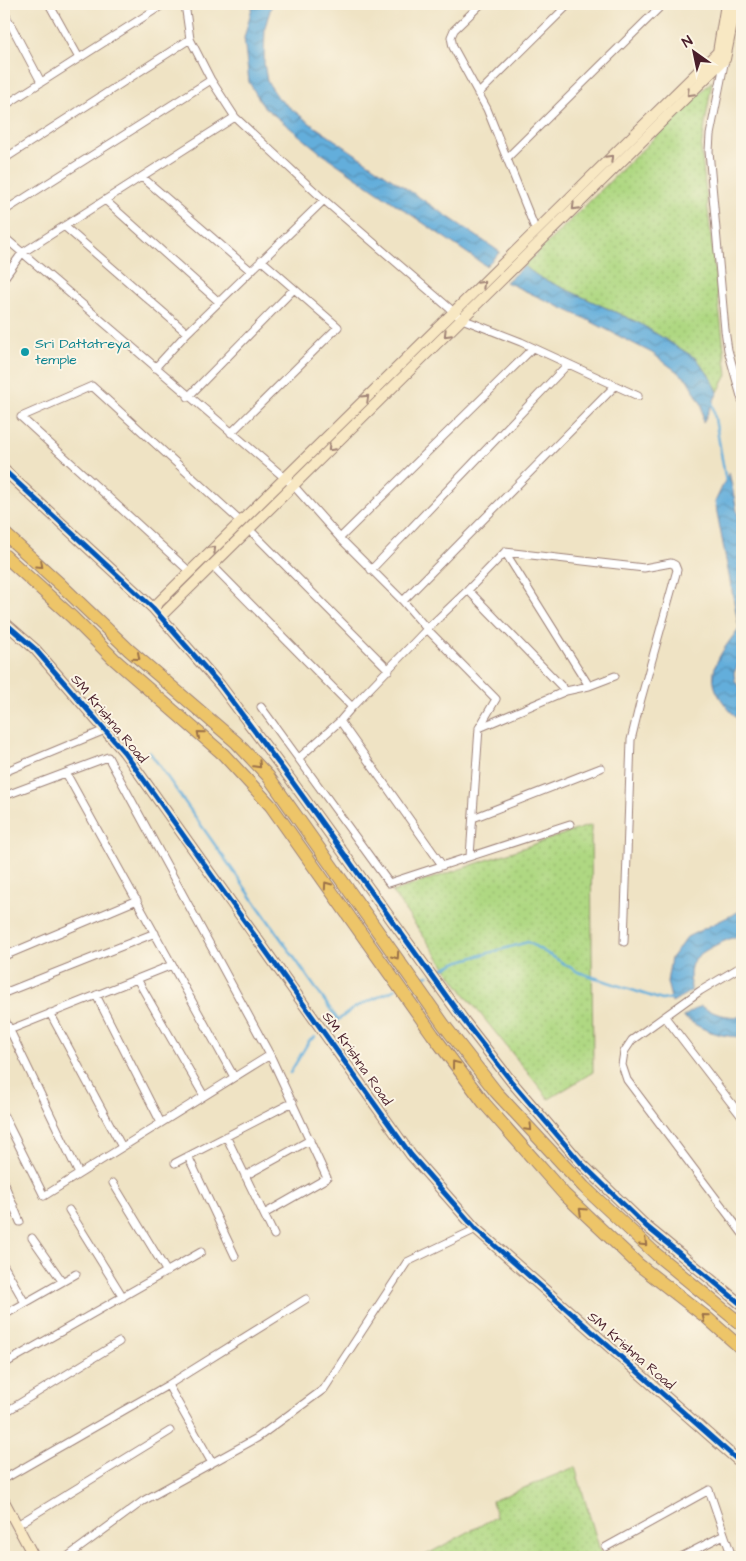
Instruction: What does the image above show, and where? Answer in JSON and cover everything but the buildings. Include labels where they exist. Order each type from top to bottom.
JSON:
[{"type":"highway","points":[[4,533],[129,650],[236,742],[268,776],[444,1025],[496,1092],[584,1187],[657,1255],[742,1325]]},
{"type":"highway","points":[[4,555],[72,617],[115,660],[223,754],[255,787],[271,806],[433,1035],[484,1103],[564,1194],[639,1265],[706,1317],[742,1349]]},
{"type":"street","points":[[49,4],[79,58]]},
{"type":"street","points":[[4,105],[164,4]]},
{"type":"street","points":[[185,4],[190,38],[211,80],[236,117],[324,200],[458,315],[638,396]]},
{"type":"street","points":[[480,4],[454,30],[451,37],[453,47],[487,109],[536,231]]},
{"type":"street","points":[[478,94],[569,4]]},
{"type":"street","points":[[507,158],[662,4]]},
{"type":"street","points":[[726,4],[710,135],[710,167],[725,330],[728,350],[742,400]]},
{"type":"street","points":[[160,616],[212,565],[284,478],[458,315],[721,55],[736,4]]},
{"type":"street","points":[[4,12],[41,82]]},
{"type":"street","points":[[4,159],[190,38]]},
{"type":"street","points":[[153,608],[190,572],[293,486],[536,231],[721,55]]},
{"type":"street","points":[[4,211],[211,80]]},
{"type":"street","points":[[4,278],[22,253],[236,117]]},
{"type":"street","points":[[142,177],[251,271]]},
{"type":"street","points":[[105,200],[219,302]]},
{"type":"street","points":[[155,368],[187,333],[324,200]]},
{"type":"street","points":[[64,226],[187,333]]},
{"type":"street","points":[[4,237],[293,486],[427,630],[496,699],[479,728],[470,856]]},
{"type":"street","points":[[231,434],[338,327],[262,260]]},
{"type":"street","points":[[188,396],[294,289]]},
{"type":"street","points":[[340,538],[533,348]]},
{"type":"street","points":[[371,570],[568,364]]},
{"type":"street","points":[[190,572],[21,417],[92,386],[245,526],[389,670]]},
{"type":"street","points":[[402,601],[615,386]]},
{"type":"street","points":[[4,470],[153,608],[220,685],[384,908],[465,1022],[511,1081],[581,1163],[646,1226],[741,1301]]},
{"type":"street","points":[[299,758],[340,721],[505,552]]},
{"type":"street","points":[[505,552],[589,686]]},
{"type":"street","points":[[505,552],[644,568],[671,563],[675,565],[677,570],[631,740],[624,942]]},
{"type":"street","points":[[212,565],[352,707]]},
{"type":"street","points":[[468,590],[566,691]]},
{"type":"street","name":"SM Krishna Road","points":[[4,622],[35,650],[142,774],[412,1155],[476,1229],[742,1464]]},
{"type":"street","points":[[479,728],[566,691],[589,686],[615,676]]},
{"type":"street","points":[[261,707],[388,883],[570,824]]},
{"type":"street","points":[[340,721],[442,865]]},
{"type":"street","points":[[4,772],[105,730]]},
{"type":"street","points":[[4,796],[108,757],[270,1056],[327,1178],[264,1214]]},
{"type":"street","points":[[473,818],[601,768]]},
{"type":"street","points":[[66,773],[234,1077]]},
{"type":"street","points":[[4,956],[137,900]]},
{"type":"street","points":[[4,993],[155,933]]},
{"type":"street","points":[[6,1031],[172,965]]},
{"type":"street","points":[[742,966],[700,991],[632,1040],[624,1052],[622,1065],[627,1080],[742,1233]]},
{"type":"street","points":[[137,979],[204,1096]]},
{"type":"street","points":[[96,995],[161,1123]]},
{"type":"street","points":[[50,1013],[122,1147]]},
{"type":"street","points":[[665,1017],[742,1117]]},
{"type":"street","points":[[4,1018],[6,1031],[79,1174]]},
{"type":"street","points":[[4,1116],[7,1130],[44,1196],[270,1056]]},
{"type":"street","points":[[176,1163],[292,1102]]},
{"type":"street","points":[[226,1136],[274,1235]]},
{"type":"street","points":[[245,1176],[310,1140]]},
{"type":"street","points":[[188,1156],[235,1256]]},
{"type":"street","points":[[4,1183],[20,1222]]},
{"type":"street","points":[[113,1183],[167,1272]]},
{"type":"street","points":[[4,1211],[14,1206]]},
{"type":"street","points":[[69,1210],[123,1297]]},
{"type":"street","points":[[67,1557],[143,1501],[257,1438],[324,1389],[407,1262],[476,1229]]},
{"type":"street","points":[[32,1238],[62,1281]]},
{"type":"street","points":[[4,1364],[201,1252]]},
{"type":"street","points":[[4,1266],[25,1303]]},
{"type":"street","points":[[4,1315],[76,1274]]},
{"type":"street","points":[[4,1479],[168,1385],[306,1299]]},
{"type":"street","points":[[4,1413],[119,1342]]},
{"type":"street","points":[[168,1385],[212,1463]]},
{"type":"street","points":[[17,1525],[170,1431]]},
{"type":"street","points":[[606,1547],[709,1490],[732,1557]]},
{"type":"street","points":[[4,1501],[34,1557]]},
{"type":"street","points":[[681,1557],[724,1535]]},
{"type":"green space","points":[[712,81],[701,149],[727,375],[718,392],[711,378],[697,359],[639,323],[539,277],[524,266]]},
{"type":"green space","points":[[591,825],[593,1072],[549,1099],[466,996],[392,892]]},
{"type":"green space","points":[[575,1467],[602,1557],[422,1557],[496,1517],[492,1501]]},
{"type":"water","points":[[253,4],[272,4],[265,27],[264,63],[267,81],[279,99],[311,124],[500,252],[486,266],[321,153],[263,106],[249,82],[244,38]]},
{"type":"water","points":[[524,266],[539,277],[639,323],[697,359],[711,378],[718,392],[703,423],[702,405],[687,379],[652,353],[586,319],[506,282]]},
{"type":"water","points":[[729,472],[742,535],[742,656],[734,673],[735,681],[742,691],[742,724],[726,706],[714,685],[715,667],[718,659],[739,628],[715,502]]},
{"type":"water","points":[[742,910],[742,934],[712,947],[698,956],[693,961],[690,970],[691,991],[672,1002],[667,982],[671,958],[687,937]]},
{"type":"water","points":[[700,1006],[720,1015],[742,1017],[742,1037],[711,1032],[683,1017]]},
{"type":"waterway","points":[[712,401],[726,482]]},
{"type":"waterway","points":[[149,751],[338,1020]]},
{"type":"waterway","points":[[433,973],[460,961],[528,942],[578,972],[662,1000],[674,998]]},
{"type":"waterway","points":[[417,980],[428,975]]},
{"type":"waterway","points":[[330,1026],[354,1008],[396,989]]},
{"type":"waterway","points":[[290,1073],[309,1041],[315,1037]]},
{"type":"cycle path","points":[[4,470],[153,608],[220,685],[291,780],[465,1022],[511,1081],[581,1163],[646,1226],[742,1305]]},
{"type":"cycle path","points":[[4,622],[35,649],[124,752],[411,1155],[476,1229],[742,1464]]},
{"type":"place","name":"Sri Dattatreya temple","points":[[25,352]]}]
